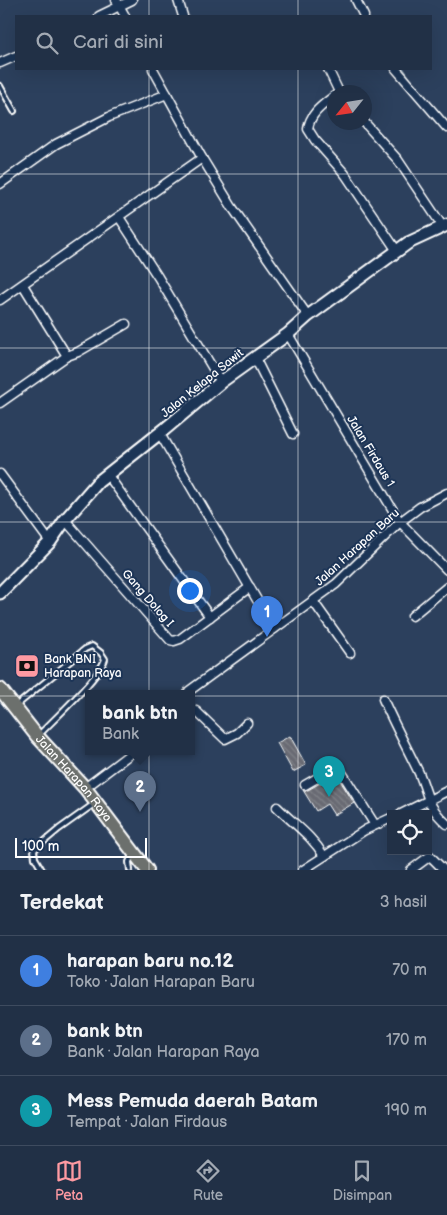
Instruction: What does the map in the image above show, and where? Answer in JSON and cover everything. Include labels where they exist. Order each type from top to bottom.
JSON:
[{"type":"main road","name":"Jalan Kelapa Sawit","points":[[0,593],[50,542],[65,520],[107,474],[160,434],[221,382],[288,334],[308,316],[408,243],[445,226]]},
{"type":"main road","name":"Jalan Harapan Raya","points":[[0,689],[37,736],[85,788],[147,870]]},
{"type":"street","points":[[100,15],[118,3],[132,0]]},
{"type":"street","points":[[178,0],[183,15]]},
{"type":"street","points":[[356,0],[364,15]]},
{"type":"street","points":[[118,3],[124,15]]},
{"type":"street","points":[[0,63],[15,56]]},
{"type":"street","points":[[154,70],[202,158],[232,207],[308,316]]},
{"type":"street","points":[[328,70],[336,85]]},
{"type":"street","points":[[397,70],[447,128]]},
{"type":"street","points":[[0,184],[56,144],[109,117],[167,94]]},
{"type":"street","points":[[327,102],[309,120],[308,129],[315,140],[346,174],[397,251]]},
{"type":"street","points":[[371,130],[398,160],[445,226]]},
{"type":"street","points":[[0,300],[202,158]]},
{"type":"street","points":[[120,217],[221,382]]},
{"type":"street","points":[[23,285],[66,356]]},
{"type":"street","points":[[0,402],[66,356],[78,352],[126,324]]},
{"type":"street","name":"Jalan Firdaus 1","points":[[288,334],[400,522],[447,570]]},
{"type":"street","points":[[255,358],[293,434]]},
{"type":"street","points":[[160,434],[274,628]]},
{"type":"street","points":[[0,474],[50,542]]},
{"type":"street","points":[[107,474],[210,617]]},
{"type":"street","name":"Jalan Harapan Baru","points":[[190,690],[336,584],[400,522],[420,507],[447,493]]},
{"type":"street","name":"Gang Dolog I","points":[[65,520],[170,640],[180,639],[250,587]]},
{"type":"street","points":[[412,616],[447,587]]},
{"type":"street","points":[[313,601],[350,653]]},
{"type":"street","points":[[383,699],[420,775],[428,802],[447,824]]},
{"type":"street","points":[[195,711],[225,739],[247,724]]},
{"type":"street","points":[[85,788],[129,755]]},
{"type":"street","points":[[305,785],[336,767],[339,768],[375,825]]},
{"type":"street","points":[[410,810],[447,791]]},
{"type":"street","points":[[277,807],[294,824],[309,835],[324,856]]},
{"type":"street","points":[[302,870],[375,825],[387,820]]},
{"type":"street","points":[[412,870],[430,856],[444,870]]},
{"type":"lane","points":[[0,86],[14,111]]},
{"type":"lane","points":[[15,707],[85,650],[92,646],[101,653],[105,659],[103,666],[37,736]]},
{"type":"lane","points":[[42,870],[35,858],[34,850],[96,802]]},
{"type":"lane","points":[[130,870],[129,862],[133,853]]},
{"type":"building","points":[[290,736],[306,765],[293,772],[277,743]]},
{"type":"building","points":[[336,774],[354,803],[334,815],[327,804],[316,811],[303,790],[308,790]]},
{"type":"waterway","points":[[361,0],[363,6]]},
{"type":"waterway","points":[[404,70],[412,82]]},
{"type":"place","name":"harapan baru no.12","points":[[267,637]]},
{"type":"place","name":"Bank BNI Harapan Raya","points":[[27,666]]},
{"type":"place","name":"Mess Pemuda daerah Batam","points":[[329,797]]},
{"type":"place","name":"bank btn","points":[[140,812]]}]
